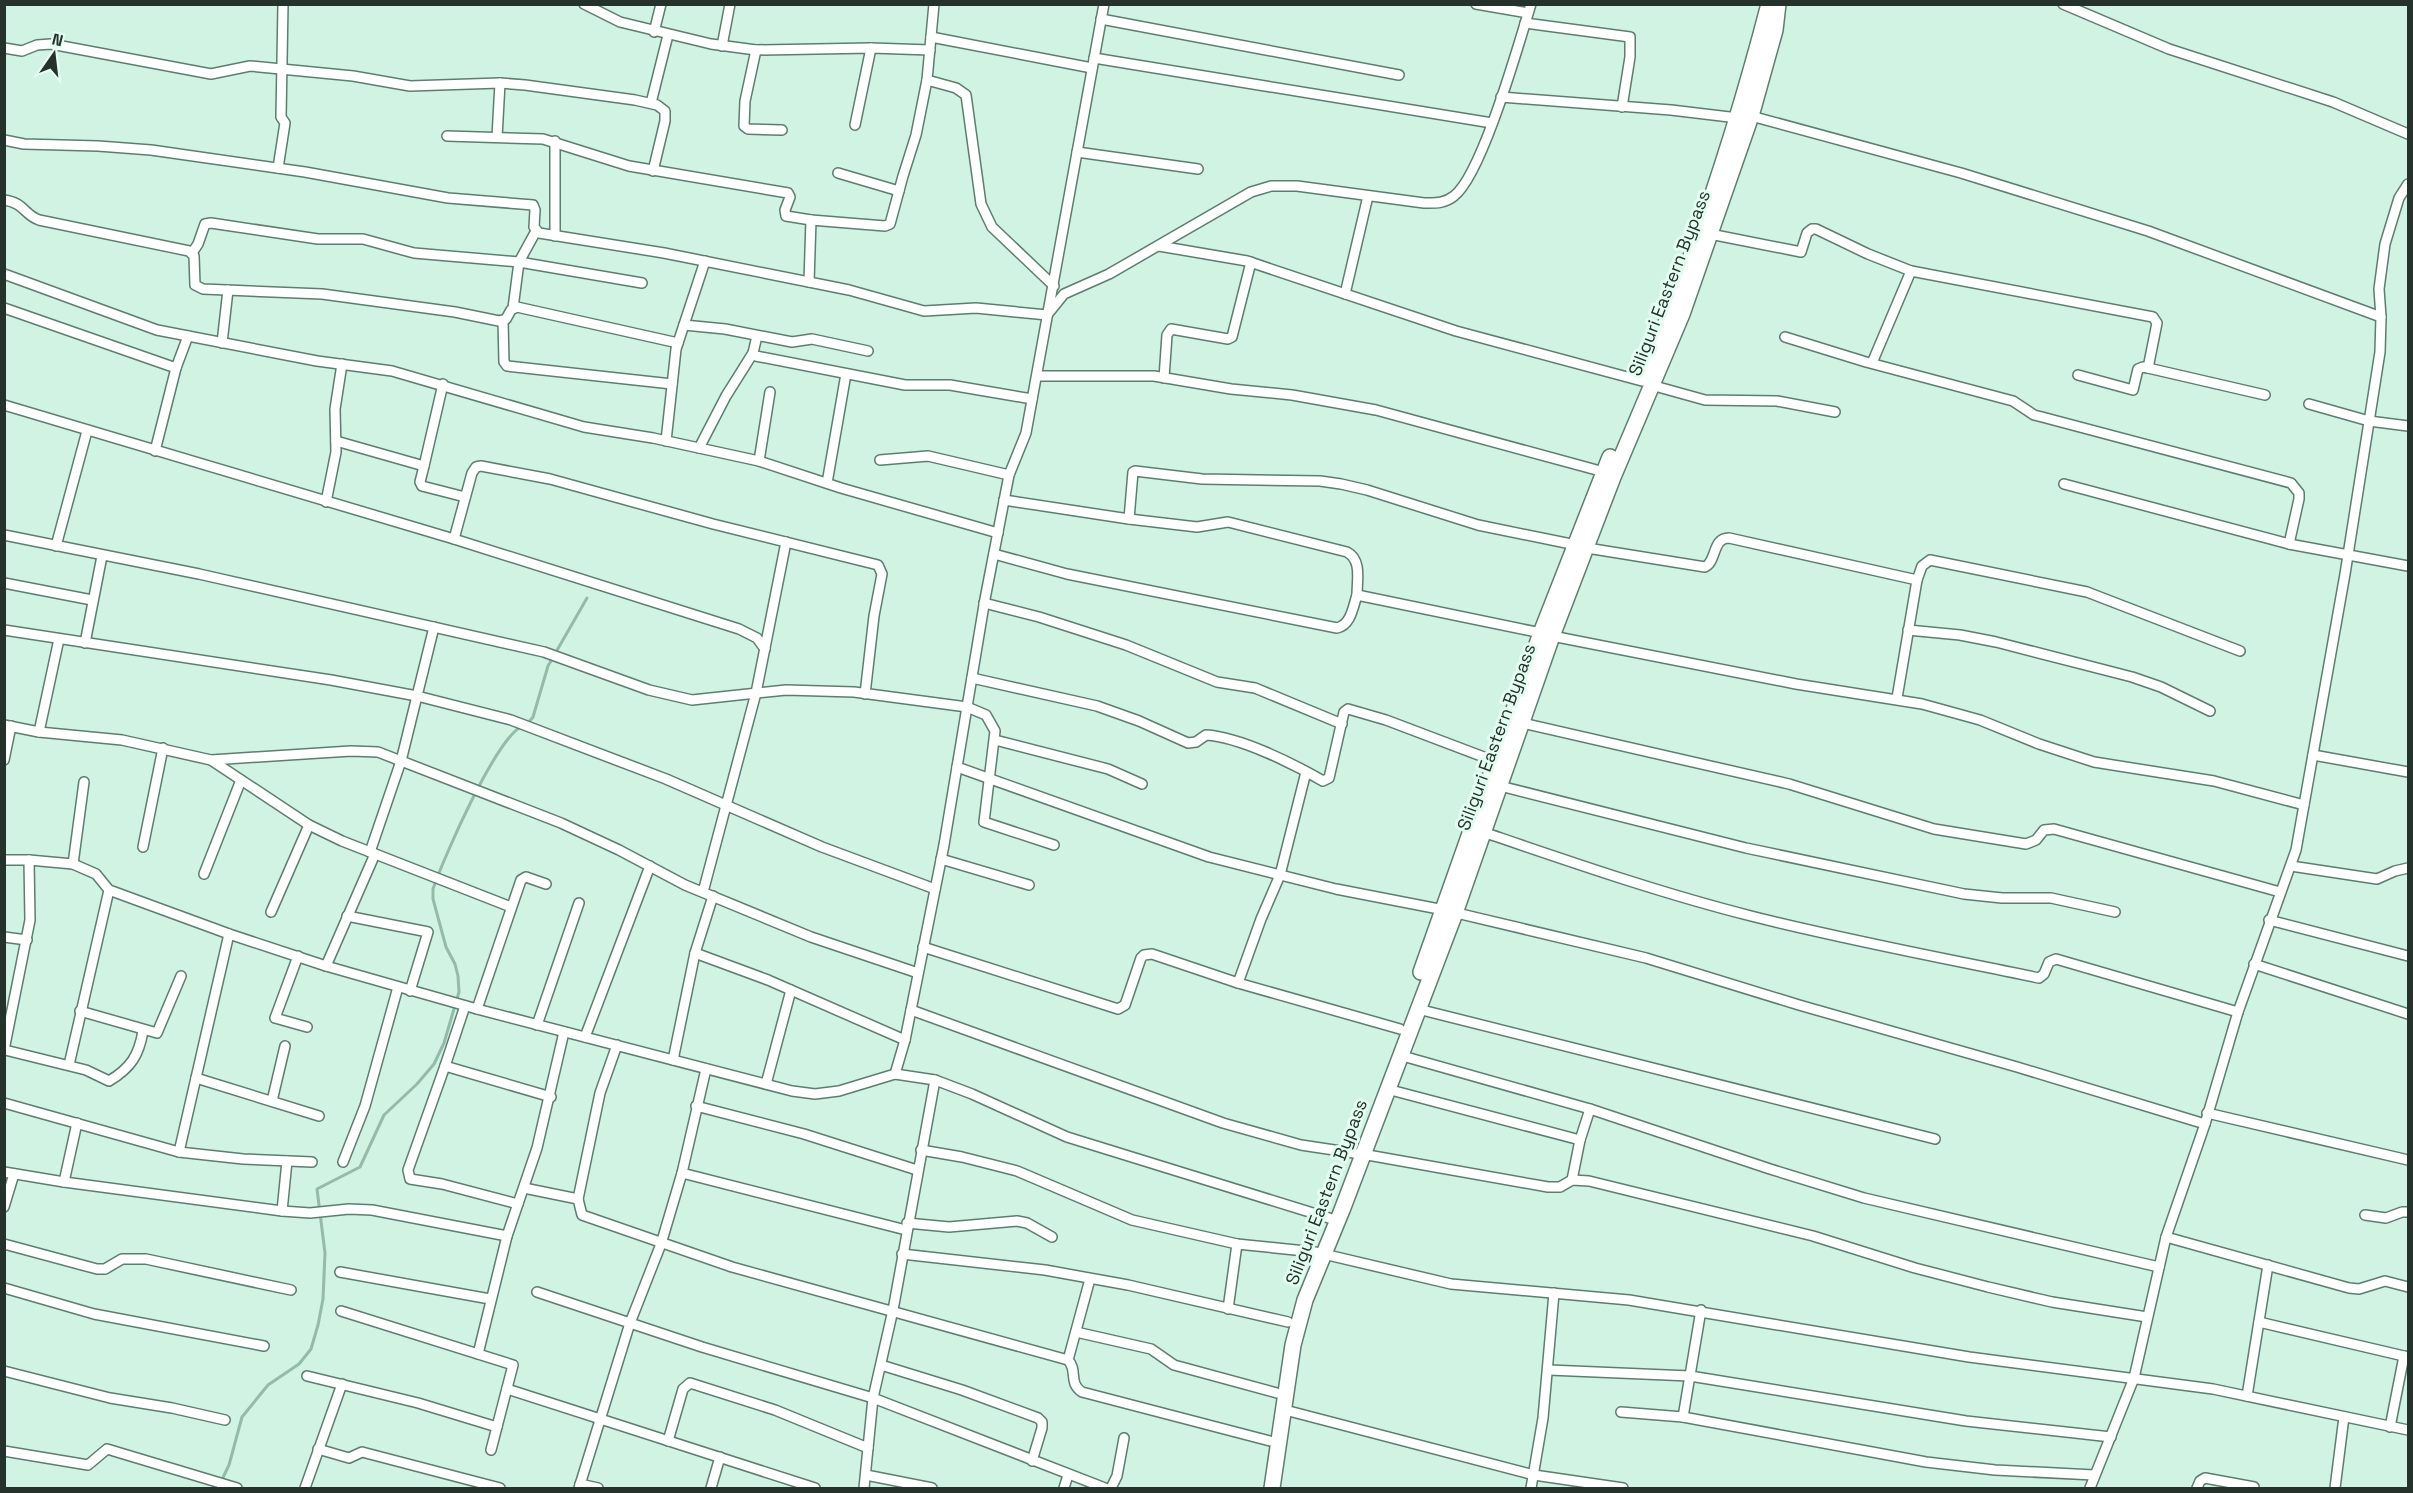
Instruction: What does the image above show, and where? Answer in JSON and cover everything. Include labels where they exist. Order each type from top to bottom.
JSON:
[{"type":"main road","name":"Siliguri Eastern Bypass","points":[[1581,546],[1604,472],[1682,314],[1710,234],[1744,117],[1769,4]]},
{"type":"main road","name":"Siliguri Eastern Bypass","points":[[1262,1488],[1288,1322],[1320,1254],[1329,1218],[1387,1089],[1418,1009],[1497,762],[1581,546],[1613,477],[1775,30],[1778,4]]},
{"type":"main road","name":"Siliguri Eastern Bypass","points":[[1272,1488],[1298,1323],[1305,1300],[1400,1029],[1500,786],[1522,723],[1547,634]]},
{"type":"street","points":[[278,168],[285,123],[281,117],[283,4]]},
{"type":"street","points":[[584,4],[620,22],[654,32],[722,46],[756,50],[871,48],[930,50]]},
{"type":"street","points":[[654,32],[661,4]]},
{"type":"street","points":[[722,46],[730,4]]},
{"type":"street","points":[[447,136],[555,141],[607,160],[658,172],[788,193],[790,197],[785,210],[786,216],[888,225],[892,221],[916,135],[927,80],[934,4]]},
{"type":"street","points":[[895,1074],[905,1040],[941,859],[984,603],[1009,475],[1026,433],[1104,4]]},
{"type":"street","points":[[1047,315],[1064,294],[1159,246],[1251,192],[1271,186],[1297,186],[1424,203],[1442,203],[1455,196],[1480,154],[1529,9],[1476,4]]},
{"type":"street","points":[[2063,4],[2169,49],[2333,102],[2409,134]]},
{"type":"street","points":[[1101,19],[1399,75]]},
{"type":"street","points":[[1525,23],[1630,37],[1630,57],[1622,107]]},
{"type":"street","points":[[658,172],[665,121],[658,106],[668,35]]},
{"type":"street","points":[[931,37],[1092,68]]},
{"type":"street","points":[[4,48],[22,51],[37,45],[51,44],[211,74],[244,66],[353,76],[410,86],[501,83],[658,106]]},
{"type":"street","points":[[855,125],[871,48]]},
{"type":"street","points":[[756,50],[745,101],[744,126],[748,129],[782,130]]},
{"type":"street","points":[[1094,58],[1492,123]]},
{"type":"street","points":[[927,80],[956,88],[966,95],[981,204],[985,215],[992,227],[1054,286]]},
{"type":"street","points":[[497,137],[501,83]]},
{"type":"street","points":[[1501,97],[1744,117],[1951,170],[2137,228],[2381,317]]},
{"type":"street","points":[[4,140],[24,144],[125,147],[278,168],[448,198],[533,205],[536,231],[519,262],[513,308],[503,321],[504,362],[507,366],[672,384]]},
{"type":"street","points":[[555,141],[555,236]]},
{"type":"street","points":[[1077,152],[1198,169]]},
{"type":"street","points":[[838,173],[899,191]]},
{"type":"street","points":[[2090,1488],[2134,1378],[2166,1237],[2205,1124],[2254,964],[2296,850],[2348,554],[2380,352],[2379,289],[2385,244],[2400,198],[2409,184]]},
{"type":"street","points":[[1345,294],[1368,196]]},
{"type":"street","points":[[4,200],[20,204],[28,214],[39,220],[192,253]]},
{"type":"street","points":[[809,282],[811,220]]},
{"type":"street","points":[[192,253],[198,244],[203,227],[211,223],[318,239],[363,239],[414,253],[519,262],[642,283]]},
{"type":"street","points":[[1710,234],[1801,252],[1809,231],[1816,229],[1868,254],[1911,271],[2153,317],[2157,323],[2148,368]]},
{"type":"street","points":[[536,231],[809,282],[872,296],[924,311],[976,308],[1047,315]]},
{"type":"street","points":[[1159,246],[1251,262],[1456,331],[1705,400],[1777,401],[1835,412]]},
{"type":"street","points":[[192,253],[195,261],[194,281],[198,288],[322,294],[503,321]]},
{"type":"street","points":[[666,441],[678,343],[705,261]]},
{"type":"street","points":[[1164,378],[1167,335],[1171,329],[1228,339],[1232,337],[1251,262]]},
{"type":"street","points":[[1872,363],[1911,271]]},
{"type":"street","points":[[4,273],[157,330],[392,371],[584,427],[666,441],[759,461],[998,533]]},
{"type":"street","points":[[222,343],[228,290]]},
{"type":"street","points":[[4,308],[176,368]]},
{"type":"street","points":[[513,308],[678,343]]},
{"type":"street","points":[[684,325],[725,329],[792,342],[812,339],[868,351]]},
{"type":"street","points":[[155,451],[176,368],[188,336]]},
{"type":"street","points":[[699,448],[726,396],[753,353],[757,336]]},
{"type":"street","points":[[1785,337],[2013,401],[2034,415],[2291,483],[2299,493],[2299,499],[2289,544]]},
{"type":"street","points":[[753,353],[756,357],[906,385],[950,385],[1032,399]]},
{"type":"street","points":[[326,502],[336,441],[335,417],[342,364]]},
{"type":"street","points":[[2078,375],[2133,390],[2138,369],[2143,367],[2265,395]]},
{"type":"street","points":[[827,483],[846,374]]},
{"type":"street","points":[[1037,376],[1164,378],[1231,389],[1292,395],[1376,410],[1604,472]]},
{"type":"street","points":[[442,384],[420,482],[422,486],[465,497]]},
{"type":"street","points":[[759,461],[770,392]]},
{"type":"street","points":[[2309,404],[2369,421],[2409,426]]},
{"type":"street","points":[[4,405],[454,539],[739,629],[757,638],[765,649]]},
{"type":"street","points":[[56,546],[87,431]]},
{"type":"street","points":[[336,441],[424,466]]},
{"type":"street","points":[[880,460],[928,456],[1009,475]]},
{"type":"street","points":[[454,539],[474,468],[481,466],[550,479],[874,564],[881,568],[865,694]]},
{"type":"street","points":[[1129,519],[1133,472],[1138,470],[1202,479],[1320,481],[1367,490],[1478,525],[1581,546],[1705,567],[1710,563],[1718,543],[1724,538],[1729,538],[1917,580]]},
{"type":"street","points":[[2064,484],[2289,544],[2409,566]]},
{"type":"street","points":[[994,554],[1068,574],[1337,628],[1348,622],[1357,595],[1356,559],[1347,552],[1228,522],[1197,526],[1129,519],[1004,500]]},
{"type":"street","points":[[4,535],[199,574],[546,653],[649,690],[692,700],[786,690],[865,694],[967,707],[986,715],[995,731],[984,822],[1054,845]]},
{"type":"street","points":[[703,892],[756,693],[786,542]]},
{"type":"street","points":[[85,643],[102,556]]},
{"type":"street","points":[[1897,698],[1917,580],[1925,561],[1930,560],[2048,582],[2119,602],[2240,651]]},
{"type":"street","points":[[4,583],[92,600]]},
{"type":"street","points":[[1357,595],[1787,682],[1897,698],[1969,717],[2094,762],[2214,781],[2304,805]]},
{"type":"street","points":[[984,603],[1039,617],[1125,645],[1217,682],[1255,688],[1342,724]]},
{"type":"street","points":[[326,966],[372,853],[401,761],[434,627]]},
{"type":"street","points":[[4,630],[331,680],[417,696],[511,720],[666,779],[822,848],[935,889]]},
{"type":"street","points":[[1908,630],[1996,642],[2132,677],[2161,687],[2210,711]]},
{"type":"street","points":[[39,732],[59,639]]},
{"type":"street","points":[[972,678],[1097,706],[1139,721],[1188,744],[1206,735],[1250,746],[1323,781],[1328,780],[1344,712],[1353,709],[1497,762]]},
{"type":"street","points":[[1522,723],[1806,788],[1904,822],[1952,833],[2026,844],[2037,840],[2044,830],[2054,829],[2280,892]]},
{"type":"street","points":[[4,760],[8,725],[39,732],[122,740],[211,760],[367,750],[561,823],[703,892],[811,937],[918,973]]},
{"type":"street","points":[[995,740],[1108,769],[1142,784]]},
{"type":"street","points":[[143,847],[164,748]]},
{"type":"street","points":[[2313,755],[2409,772]]},
{"type":"street","points":[[211,760],[309,825],[418,872],[511,907]]},
{"type":"street","points":[[957,767],[1209,857],[1336,889],[1449,912],[1646,958],[2205,1124]]},
{"type":"street","points":[[1238,983],[1280,875],[1306,772]]},
{"type":"street","points":[[204,874],[241,780]]},
{"type":"street","points":[[73,864],[84,782]]},
{"type":"street","points":[[1500,786],[1746,848],[1964,894],[2002,898],[2051,898],[2115,912]]},
{"type":"street","points":[[271,912],[309,825]]},
{"type":"street","points":[[1483,832],[1607,874],[1750,916],[2039,978],[2044,974],[2049,962],[2056,959],[2238,1012]]},
{"type":"street","points":[[941,859],[1029,885]]},
{"type":"street","points":[[4,860],[73,864],[96,874],[109,890],[229,934],[326,966],[462,1005],[766,1084],[815,1094],[839,1091],[895,1074],[935,1080],[972,1094],[1066,1137],[1329,1218]]},
{"type":"street","points":[[28,860],[30,898],[27,940],[9,1000],[5,1050],[86,1070],[109,1081],[132,1063],[138,1055],[143,1031]]},
{"type":"street","points":[[585,1037],[650,866]]},
{"type":"street","points":[[2291,866],[2376,879],[2409,868]]},
{"type":"street","points":[[477,1009],[523,878],[546,885]]},
{"type":"street","points":[[69,1065],[109,890]]},
{"type":"street","points":[[673,1060],[695,953],[713,896]]},
{"type":"street","points":[[537,1025],[579,903]]},
{"type":"street","points":[[347,916],[428,932],[410,991]]},
{"type":"street","points":[[2269,920],[2409,956]]},
{"type":"street","points":[[179,1152],[229,934]]},
{"type":"street","points":[[4,938],[27,940]]},
{"type":"street","points":[[923,947],[1118,1009],[1125,1005],[1141,958],[1148,954],[1238,983],[1400,1029]]},
{"type":"street","points":[[695,953],[791,990],[905,1040]]},
{"type":"street","points":[[298,957],[275,1018],[308,1027]]},
{"type":"street","points":[[2254,964],[2409,1014]]},
{"type":"street","points":[[80,1011],[143,1031],[157,1033],[181,976]]},
{"type":"street","points":[[343,1162],[364,1106],[398,987]]},
{"type":"street","points":[[766,1084],[791,990]]},
{"type":"street","points":[[462,1005],[445,1066],[408,1170],[410,1179],[442,1184],[518,1204]]},
{"type":"street","points":[[1418,1009],[1935,1139]]},
{"type":"street","points":[[911,1010],[1223,1123],[1300,1145],[1548,1187],[1560,1187],[1572,1180],[1600,1184],[1813,1236],[1915,1268],[1988,1287],[2052,1302],[2147,1317]]},
{"type":"street","points":[[477,1354],[507,1236],[524,1188],[550,1097],[564,1032]]},
{"type":"street","points":[[272,1101],[285,1046]]},
{"type":"street","points":[[617,1046],[600,1093],[578,1199],[582,1215],[662,1244],[825,1294],[893,1310],[1068,1360],[1073,1368],[1073,1383],[1082,1392],[1270,1441]]},
{"type":"street","points":[[1399,1055],[1590,1108],[1864,1198],[2159,1267]]},
{"type":"street","points":[[445,1066],[550,1097]]},
{"type":"street","points":[[598,1488],[580,1486],[630,1323],[662,1244],[682,1173],[706,1069]]},
{"type":"street","points":[[196,1078],[319,1116]]},
{"type":"street","points":[[864,1488],[873,1398],[893,1310],[935,1080]]},
{"type":"street","points":[[1387,1089],[1580,1140]]},
{"type":"street","points":[[4,1103],[179,1152],[243,1159],[312,1162]]},
{"type":"street","points":[[696,1106],[813,1137],[917,1170]]},
{"type":"street","points":[[1572,1180],[1580,1140],[1590,1108]]},
{"type":"street","points":[[2207,1113],[2409,1160]]},
{"type":"street","points":[[64,1182],[77,1123]]},
{"type":"street","points":[[921,1150],[973,1159],[1017,1171],[1132,1220],[1237,1244],[1320,1254],[1451,1284],[1701,1310],[1957,1355],[2134,1378],[2247,1396],[2409,1430]]},
{"type":"street","points":[[282,1211],[287,1161]]},
{"type":"street","points":[[4,1208],[9,1173],[310,1214],[372,1210],[507,1236]]},
{"type":"street","points":[[682,1173],[907,1226],[949,1227],[1017,1221],[1026,1223],[1052,1237]]},
{"type":"street","points":[[524,1188],[578,1199]]},
{"type":"street","points":[[2365,1215],[2386,1218],[2409,1212]]},
{"type":"street","points":[[2166,1237],[2349,1288],[2359,1289],[2385,1281],[2409,1287]]},
{"type":"street","points":[[4,1244],[97,1269],[105,1269],[122,1258],[131,1257],[291,1290]]},
{"type":"street","points":[[1228,1309],[1237,1244]]},
{"type":"street","points":[[902,1254],[1045,1270],[1288,1322]]},
{"type":"street","points":[[2247,1396],[2268,1265]]},
{"type":"street","points":[[340,1272],[490,1299]]},
{"type":"street","points":[[1068,1360],[1089,1279]]},
{"type":"street","points":[[4,1288],[94,1314],[264,1346]]},
{"type":"street","points":[[537,1292],[702,1347],[873,1398],[1106,1488]]},
{"type":"street","points":[[1532,1488],[1549,1370],[1554,1293]]},
{"type":"street","points":[[1683,1417],[1701,1310]]},
{"type":"street","points":[[341,1311],[513,1365],[491,1450]]},
{"type":"street","points":[[2259,1322],[2406,1356],[2390,1427]]},
{"type":"street","points":[[1076,1332],[1151,1349],[1174,1365],[1277,1393]]},
{"type":"street","points":[[880,1365],[962,1390],[1038,1418],[1042,1422],[1042,1428],[1032,1461]]},
{"type":"street","points":[[1549,1370],[1690,1376],[1966,1421],[2112,1437]]},
{"type":"street","points":[[4,1371],[110,1398],[172,1408],[225,1420]]},
{"type":"street","points":[[307,1376],[418,1403],[497,1427]]},
{"type":"street","points":[[668,1441],[683,1389],[690,1383],[774,1410],[868,1448]]},
{"type":"street","points":[[305,1488],[342,1384]]},
{"type":"street","points":[[507,1389],[815,1488]]},
{"type":"street","points":[[1285,1410],[1534,1475],[1623,1488]]},
{"type":"street","points":[[1622,1412],[1683,1417],[1926,1461],[1995,1470],[2094,1475]]},
{"type":"street","points":[[2338,1488],[2344,1417]]},
{"type":"street","points":[[1111,1488],[1117,1476],[1124,1438]]},
{"type":"street","points":[[4,1451],[88,1466],[107,1449],[236,1488]]},
{"type":"street","points":[[318,1449],[349,1458],[362,1452],[500,1488]]},
{"type":"street","points":[[711,1488],[720,1457]]},
{"type":"street","points":[[866,1475],[932,1488]]},
{"type":"street","points":[[1064,1488],[1068,1475]]},
{"type":"street","points":[[2197,1488],[2200,1481],[2205,1478],[2254,1486]]},
{"type":"waterway","points":[[528,723],[533,717],[548,666],[587,598]]},
{"type":"waterway","points":[[218,1488],[229,1465],[242,1417],[268,1385],[299,1364],[311,1349],[323,1299],[325,1253],[317,1189],[360,1167],[384,1115],[417,1084],[434,1064],[444,1043],[459,992],[458,976],[455,964],[446,947],[433,899],[433,889],[459,827],[485,775],[498,753],[522,726]]}]
